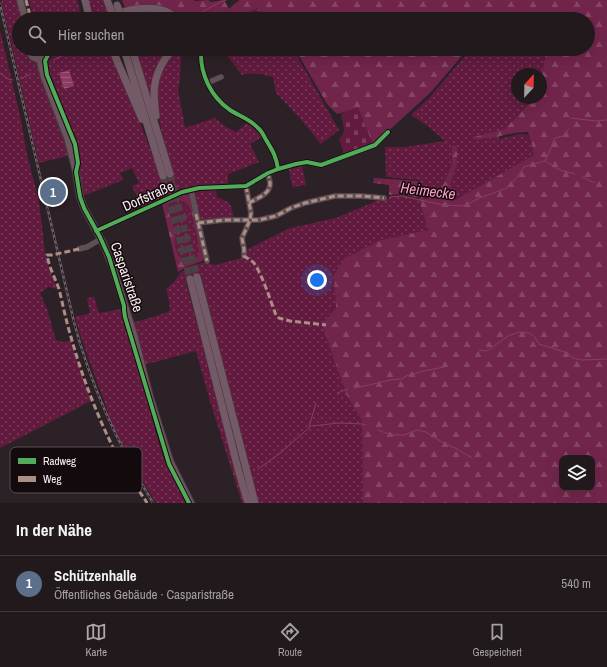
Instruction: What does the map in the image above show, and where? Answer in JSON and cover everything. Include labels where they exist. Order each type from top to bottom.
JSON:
[{"type":"highway","points":[[86,0],[88,12]]},
{"type":"highway","points":[[107,0],[111,12]]},
{"type":"highway","points":[[121,12],[142,7],[155,6],[170,12]]},
{"type":"highway","points":[[137,12],[152,10],[162,12]]},
{"type":"highway","points":[[115,56],[167,175],[154,102],[154,88],[159,69],[167,56]]},
{"type":"highway","points":[[126,56],[158,157]]},
{"type":"highway","points":[[134,56],[160,138]]},
{"type":"highway","points":[[248,503],[238,469],[193,278],[255,503]]},
{"type":"main road","points":[[20,0],[23,12]]},
{"type":"main road","points":[[32,56],[36,58],[44,56]]},
{"type":"main road","name":"Casparistraße","points":[[39,58],[44,77],[68,140],[75,166],[80,197],[109,257],[130,322],[150,397],[170,461],[191,503]]},
{"type":"street","points":[[201,56],[203,71],[212,92],[229,109],[248,119],[259,128],[275,154],[278,169]]},
{"type":"street","points":[[207,83],[221,77]]},
{"type":"street","name":"Dorfstraße","points":[[96,231],[182,192],[199,188],[246,186],[278,169],[306,162],[321,165],[375,145],[388,132]]},
{"type":"street","points":[[249,203],[269,190],[270,184],[268,173]]},
{"type":"street","points":[[244,256],[242,238],[250,220],[251,213],[246,186]]},
{"type":"street","points":[[191,190],[207,261]]},
{"type":"street","points":[[198,223],[224,220],[259,220],[276,216],[291,208],[335,196],[384,198]]},
{"type":"street","points":[[79,249],[87,247],[101,239]]},
{"type":"green space","points":[[1,0],[17,0],[20,12],[12,12],[12,47]]},
{"type":"green space","points":[[29,0],[77,0],[80,11],[80,12],[32,12]]},
{"type":"green space","points":[[87,0],[103,0],[108,12],[88,12]]},
{"type":"green space","points":[[122,0],[209,0],[210,2],[224,0],[229,9],[240,0],[607,0],[607,503],[363,503],[362,421],[347,396],[321,321],[325,321],[336,307],[334,275],[344,259],[381,240],[428,230],[419,199],[437,199],[452,164],[452,146],[457,146],[457,165],[444,199],[455,200],[534,155],[528,132],[482,139],[475,139],[474,137],[505,129],[528,104],[547,104],[547,68],[543,68],[545,56],[595,56],[595,12],[260,12],[258,8],[249,12],[173,12],[162,6],[148,4],[125,8]]},
{"type":"green space","points":[[259,8],[261,12],[248,12]]},
{"type":"green space","points":[[0,30],[21,120],[27,155],[39,201],[45,252],[57,289],[48,287],[40,293],[47,309],[56,340],[71,342],[91,401],[0,448]]},
{"type":"green space","points":[[14,56],[30,56],[31,59],[36,63],[71,155],[39,163]]},
{"type":"green space","points":[[52,56],[112,56],[160,175],[172,172],[160,123],[156,96],[157,84],[159,74],[172,56],[182,56],[178,90],[185,128],[215,118],[226,127],[236,132],[248,122],[262,137],[250,144],[259,162],[228,174],[228,184],[193,187],[182,190],[142,207],[132,186],[139,183],[132,168],[120,173],[123,180],[83,196],[78,170],[80,163],[79,158],[63,123],[46,79],[45,63]]},
{"type":"green space","points":[[138,56],[164,56],[154,71],[150,98]]},
{"type":"green space","points":[[227,56],[297,56],[339,130],[321,144],[299,117],[276,93],[273,77],[258,74],[242,75]]},
{"type":"green space","points":[[299,56],[462,56],[430,93],[373,145],[358,108],[337,114],[327,104]]},
{"type":"green space","points":[[465,56],[545,56],[543,68],[511,68],[511,104],[528,104],[505,129],[481,140],[499,136],[498,139],[521,134],[528,135],[534,155],[455,200],[443,199],[457,165],[452,164],[437,199],[419,199],[419,180],[386,177],[385,147],[405,147],[445,141],[429,127],[411,115],[430,97]]},
{"type":"green space","points":[[358,108],[373,145],[344,154],[339,139],[344,130],[342,113]]},
{"type":"green space","points":[[302,166],[306,185],[292,187],[289,169]]},
{"type":"green space","points":[[374,178],[418,181],[418,198],[403,194],[389,195],[389,185],[373,183]]},
{"type":"green space","points":[[216,188],[217,197],[228,202],[231,206],[234,218],[199,219],[194,195],[196,190]]},
{"type":"green space","points":[[186,194],[191,196],[205,258],[202,261],[178,272],[162,203]],"holes":[[[179,200],[185,202],[192,215],[198,241],[197,257],[193,259],[179,256],[175,247],[175,233],[169,214],[169,204]]]},
{"type":"green space","points":[[402,195],[419,199],[428,230],[381,240],[334,275],[336,306],[325,321],[322,321],[347,396],[362,421],[363,503],[259,503],[249,470],[201,275],[185,279],[245,503],[242,503],[196,351],[144,365],[131,322],[140,321],[168,312],[170,310],[166,289],[174,282],[181,272],[193,266],[201,263],[216,265],[244,258],[247,255],[246,250],[290,228],[336,218],[381,199],[387,199],[391,196]]},
{"type":"green space","points":[[179,200],[187,204],[192,215],[198,242],[197,257],[193,259],[179,256],[176,248],[168,209],[169,204]]},
{"type":"green space","points":[[177,203],[181,203],[186,208],[188,218],[171,217],[171,208]]},
{"type":"green space","points":[[94,297],[99,313],[122,309],[135,351],[163,457],[186,503],[156,503],[142,479],[142,447],[123,447],[120,441],[109,416],[75,317],[90,313],[87,298]]},
{"type":"shaded area","points":[[69,70],[74,86],[64,89],[59,73]]},
{"type":"waterway","points":[[202,12],[226,0]]},
{"type":"waterway","points":[[54,60],[61,56]]},
{"type":"waterway","points":[[0,73],[8,79],[13,80]]},
{"type":"waterway","points":[[20,79],[31,74]]},
{"type":"waterway","name":"Heimecke","points":[[571,118],[596,121],[607,120]]},
{"type":"waterway","name":"Heimecke","points":[[390,197],[402,196],[443,205],[465,206],[477,199],[507,188],[524,167],[545,161],[555,138],[563,136],[569,129]]},
{"type":"waterway","name":"Heimecke","points":[[545,161],[560,170],[575,174]]},
{"type":"waterway","name":"Heimecke","points":[[582,177],[595,183]]},
{"type":"waterway","points":[[479,350],[487,351],[508,336],[519,332],[529,333],[534,336],[539,344],[568,353],[573,358],[582,360],[607,359]]},
{"type":"waterway","points":[[354,388],[390,380],[402,379],[406,376],[444,367]]},
{"type":"waterway","points":[[337,393],[348,389]]},
{"type":"waterway","points":[[309,427],[316,403]]},
{"type":"waterway","points":[[258,469],[279,454],[311,426],[339,423],[366,425]]},
{"type":"waterway","points":[[378,430],[391,435],[404,435],[417,430],[426,432],[472,458]]},
{"type":"tunnel","points":[[170,174],[197,277]]},
{"type":"tunnel","points":[[163,176],[190,279]]},
{"type":"railway","points":[[0,4],[12,56]]},
{"type":"railway","points":[[12,56],[74,322],[97,393],[122,447]]},
{"type":"railway","points":[[142,484],[153,503]]},
{"type":"marked path","points":[[26,0],[29,12]]},
{"type":"marked path","points":[[249,203],[266,193],[270,187],[268,173]]},
{"type":"marked path","points":[[246,186],[251,213],[250,220],[242,238],[244,256],[254,263],[257,268],[276,315],[279,318],[290,321],[326,325]]},
{"type":"marked path","points":[[198,223],[224,220],[259,220],[276,216],[305,203],[335,196],[384,198]]},
{"type":"marked path","points":[[196,214],[207,261]]},
{"type":"marked path","points":[[79,249],[47,255],[59,289],[76,355],[95,406],[113,447]]},
{"type":"marked path","points":[[140,493],[147,503]]},
{"type":"cycle path","points":[[48,56],[45,61],[47,75],[75,144],[78,163],[76,172],[80,197],[109,257],[124,306],[125,317],[169,464],[189,503]]},
{"type":"cycle path","points":[[201,56],[202,68],[212,92],[223,105],[252,122],[260,130],[273,153],[278,169]]},
{"type":"cycle path","points":[[96,231],[182,192],[199,188],[246,186],[278,169],[307,162],[321,165],[375,145],[388,132]]},
{"type":"place","name":"Schützenhalle","points":[[53,192]]}]
